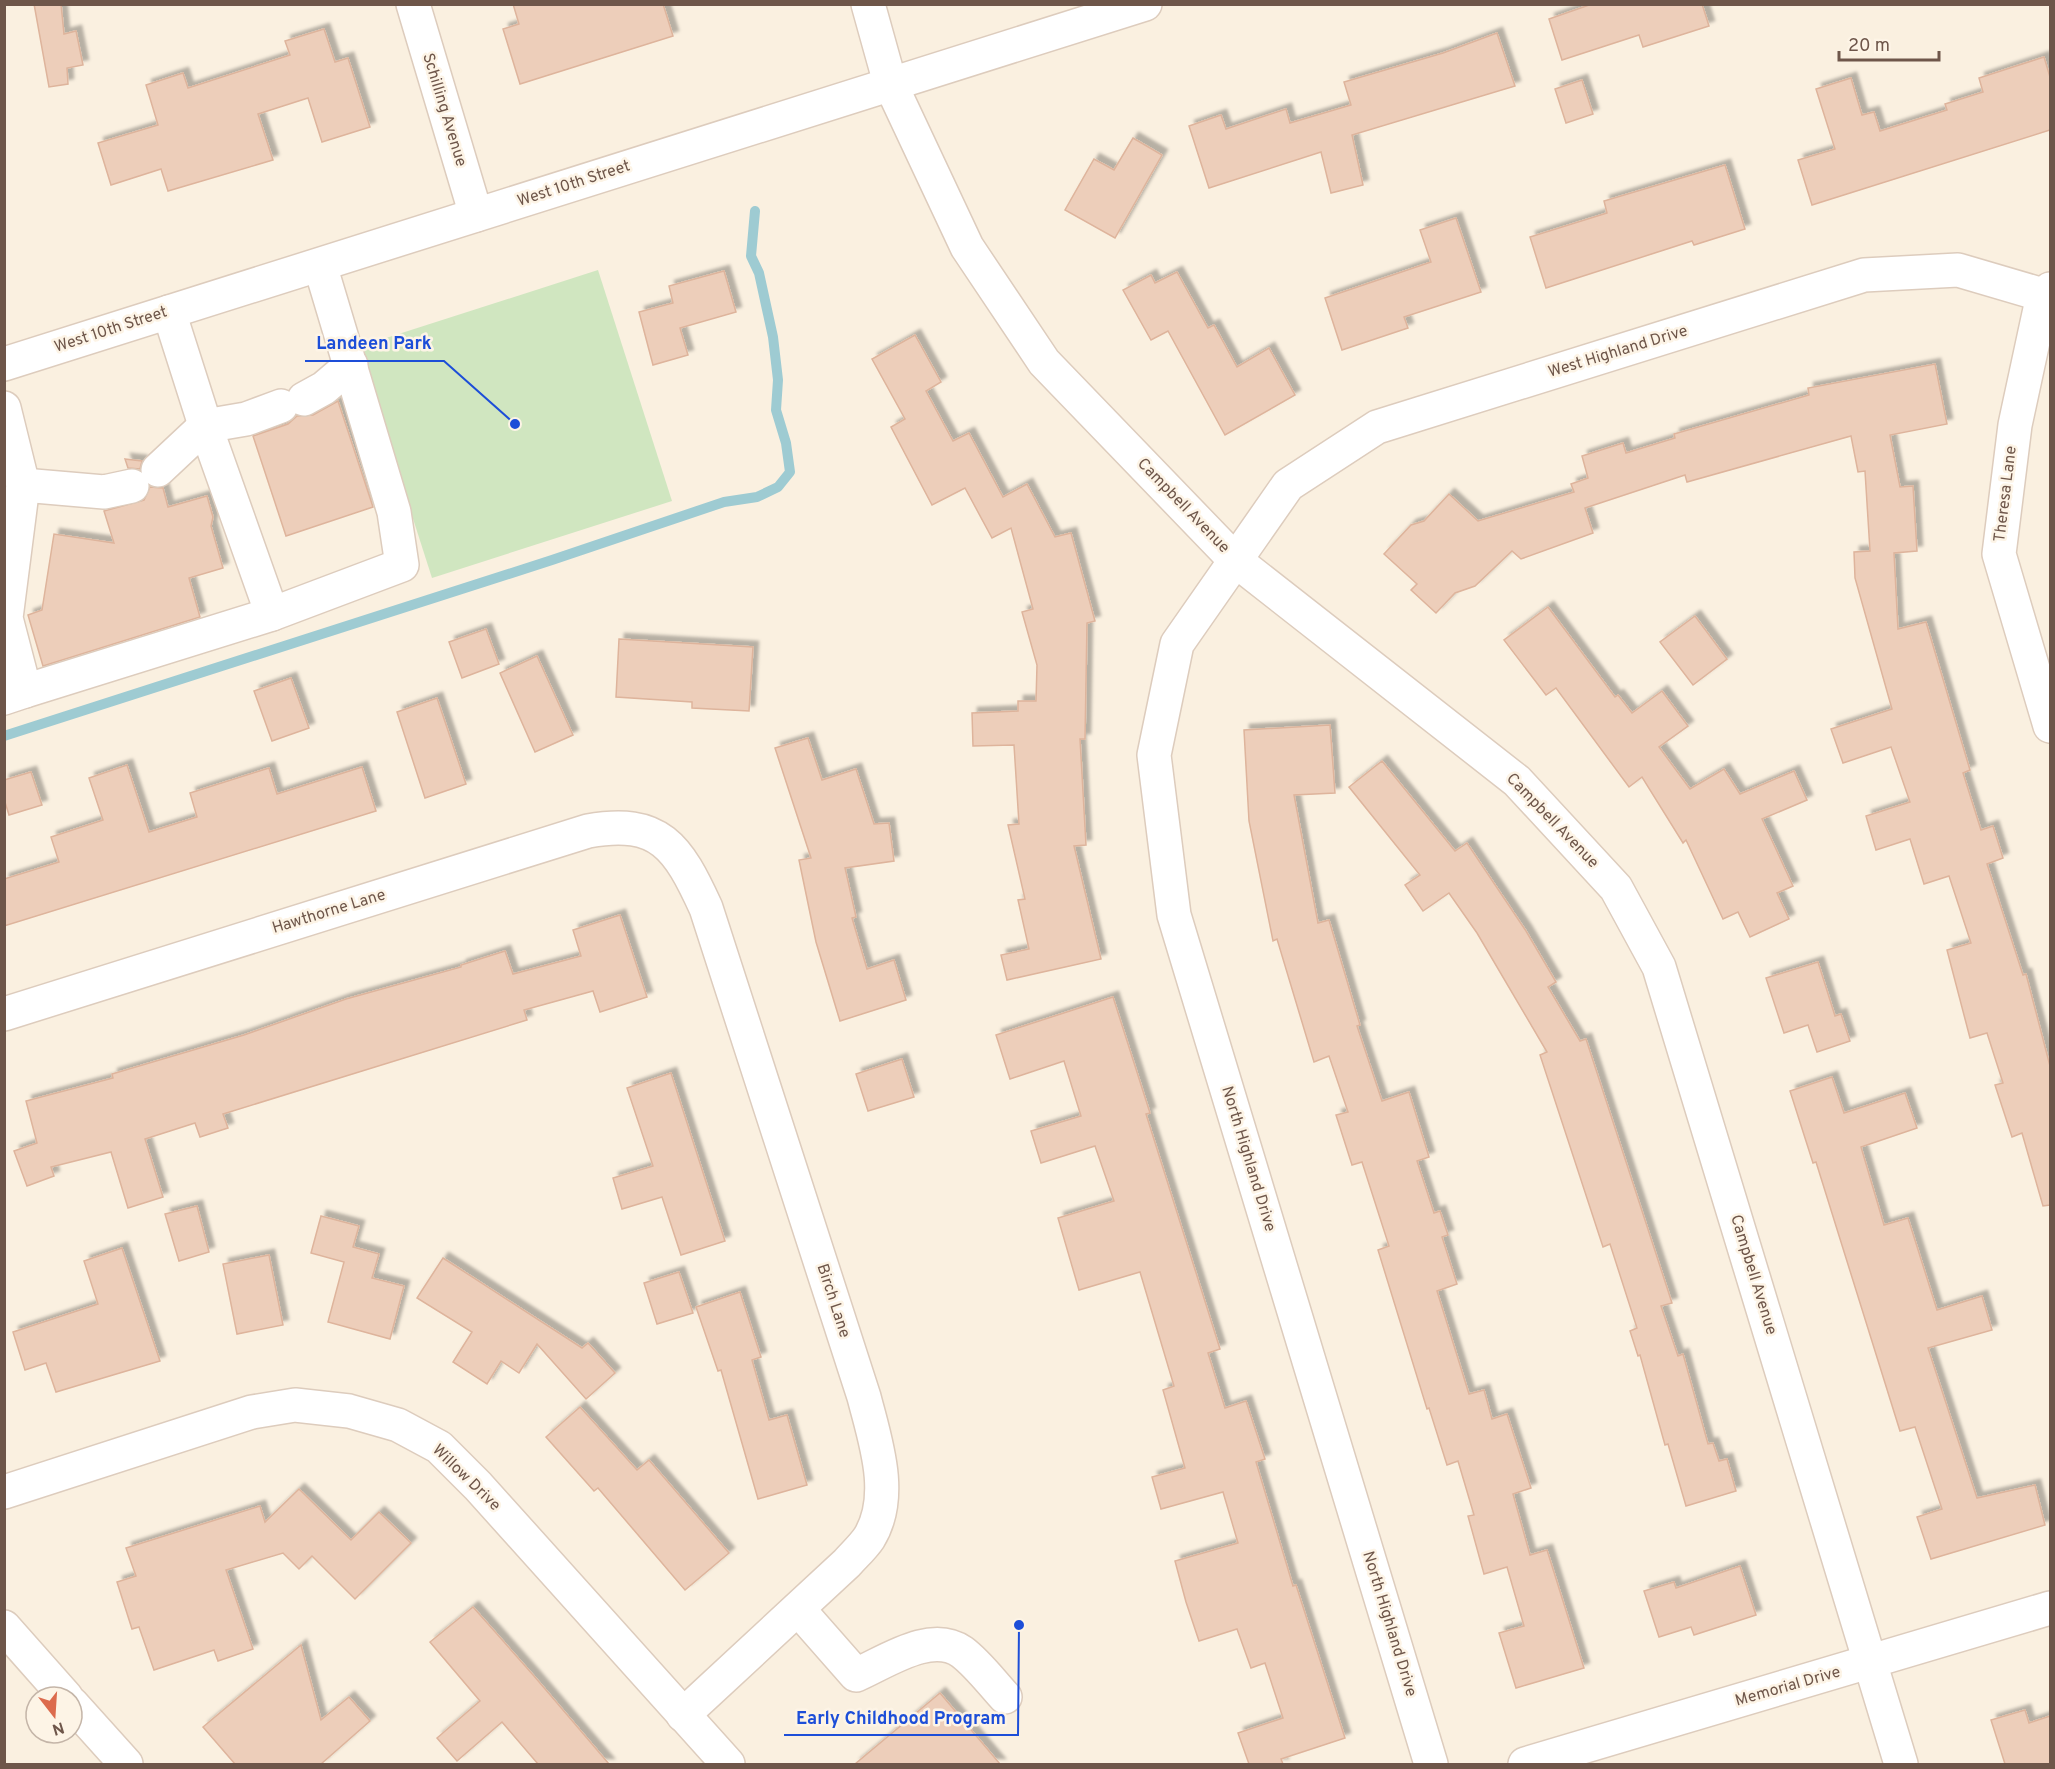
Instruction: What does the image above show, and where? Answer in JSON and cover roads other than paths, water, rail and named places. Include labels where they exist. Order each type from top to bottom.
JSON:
[{"type":"street","name":"Schilling Avenue","points":[[413,4],[476,215]]},
{"type":"street","name":"Campbell Avenue","points":[[868,4],[890,83],[967,248],[1044,362],[1235,560],[1517,781],[1616,888],[1659,967],[1901,1764]]},
{"type":"street","name":"West 10th Street","points":[[4,364],[1144,4]]},
{"type":"street","points":[[4,408],[16,496],[6,618],[15,694],[272,614],[402,565],[394,512],[320,265]]},
{"type":"street","name":"West Highland Drive","points":[[1235,560],[1288,485],[1377,427],[1864,275],[1958,270],[2047,292]]},
{"type":"street","name":"Theresa Lane","points":[[2047,292],[2015,425],[1999,554],[2050,726]]},
{"type":"street","points":[[169,312],[205,426],[272,614]]},
{"type":"street","points":[[16,496],[104,492],[145,478],[205,426],[246,418],[292,402],[324,388],[351,365]]},
{"type":"street","name":"North Highland Drive","points":[[1235,560],[1177,644],[1154,755],[1174,915],[1431,1764]]},
{"type":"street","name":"Hawthorne Lane","points":[[4,1014],[588,831],[612,826],[638,829],[656,835]]},
{"type":"street","name":"Birch Lane","points":[[656,835],[675,852],[692,877],[706,908],[864,1396],[877,1447],[881,1481],[880,1512],[869,1538],[847,1563],[683,1714]]},
{"type":"street","name":"Willow Drive","points":[[4,1492],[252,1412],[295,1405],[349,1411],[398,1425],[439,1447],[478,1486],[728,1764]]},
{"type":"street","name":"Memorial Drive","points":[[1525,1764],[2050,1608]]},
{"type":"street","points":[[798,1609],[856,1675],[927,1645],[942,1644],[962,1652],[1005,1697]]},
{"type":"street","points":[[4,1627],[55,1685]]},
{"type":"street","points":[[84,1717],[126,1764]]},
{"type":"waterway","points":[[4,736],[552,560],[724,502],[757,497],[778,487],[790,472],[786,443],[776,410],[778,380],[773,337],[759,273],[751,256],[755,211]]},
{"type":"place","name":"Landeen Park","points":[[515,424]]},
{"type":"place","name":"Early Childhood Program","points":[[1019,1625]]}]
